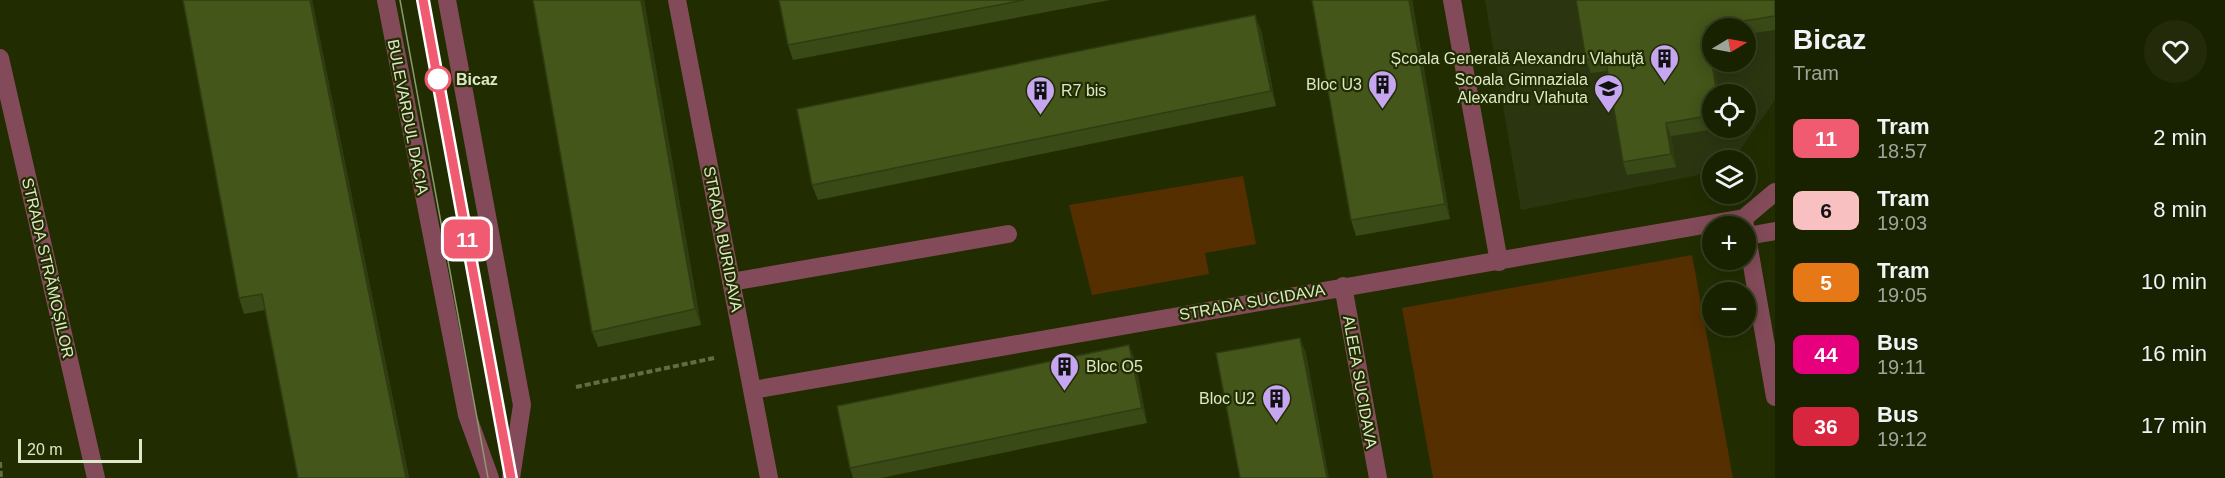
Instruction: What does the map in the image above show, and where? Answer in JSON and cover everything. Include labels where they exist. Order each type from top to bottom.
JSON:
[{"type":"street","name":"BULEVARDUL DACIA","points":[[386,0],[467,416],[490,478]]},
{"type":"street","points":[[447,0],[522,405],[511,478]]},
{"type":"street","name":"STRADA BURIDAVA","points":[[676,0],[769,478]]},
{"type":"street","points":[[1452,0],[1499,262]]},
{"type":"street","name":"STRADA STRĂMOȘILOR","points":[[0,58],[96,478]]},
{"type":"street","points":[[1755,216],[1775,192]]},
{"type":"street","name":"STRADA SUCIDAVA","points":[[1756,229],[1775,231]]},
{"type":"street","points":[[731,282],[1008,234]]},
{"type":"street","name":"STRADA SUCIDAVA","points":[[753,390],[1343,286],[1702,234]]},
{"type":"street","points":[[1752,270],[1775,397]]},
{"type":"street","name":"ALEEA SUCIDAVA","points":[[1343,286],[1378,478]]},
{"type":"path","points":[[576,387],[745,352]]},
{"type":"path","points":[[0,462],[1,478]]},
{"type":"shaded area","name":"Scoala Gimnaziala Alexandru Vlahuta","points":[[1485,0],[1775,0],[1775,100],[1756,127],[1756,84],[1702,84],[1702,138],[1748,138],[1740,150],[1702,150],[1702,174],[1521,210]]},
{"type":"shaded area","points":[[1243,176],[1256,244],[1205,253],[1209,274],[1092,295],[1069,205]]},
{"type":"shaded area","points":[[1692,255],[1702,309],[1702,336],[1707,336],[1733,478],[1433,478],[1402,308]]},
{"type":"building","points":[[183,0],[310,0],[406,478],[298,478],[262,294],[239,298]]},
{"type":"building","points":[[533,0],[641,0],[695,309],[592,332]]},
{"type":"building","points":[[779,0],[1024,0],[788,45]]},
{"type":"building","name":"Bloc U3","points":[[1312,0],[1409,0],[1445,204],[1351,220]]},
{"type":"building","name":"Școala Generală Alexandru Vlahuță","points":[[1576,0],[1775,0],[1775,16],[1756,19],[1702,18],[1702,72],[1713,72],[1715,84],[1702,84],[1702,117],[1666,123],[1671,154],[1623,162],[1605,57],[1586,60]]},
{"type":"building","name":"R7 bis","points":[[1255,15],[1271,91],[812,185],[797,109]]},
{"type":"building","name":"Bloc U2","points":[[1300,338],[1327,478],[1240,478],[1216,353]]},
{"type":"building","name":"Bloc O5","points":[[1129,345],[1142,408],[850,468],[837,406]]},
{"type":"tram line","points":[[400,0],[488,478]]},
{"type":"tram line","points":[[423,0],[511,478]]},
{"type":"tram line","name":"11","points":[[423,0],[511,478]]},
{"type":"place","name":"Bicaz","points":[[438,79]]},
{"type":"place","name":"Școala Generală Alexandru Vlahuță","points":[[1665,84]]},
{"type":"place","name":"Bloc U3","points":[[1383,110]]},
{"type":"place","name":"Scoala Gimnaziala Alexandru Vlahuta","points":[[1609,114]]},
{"type":"place","name":"R7 bis","points":[[1040,116]]},
{"type":"place","name":"Bloc O5","points":[[1065,392]]},
{"type":"place","name":"Bloc U2","points":[[1276,424]]}]
